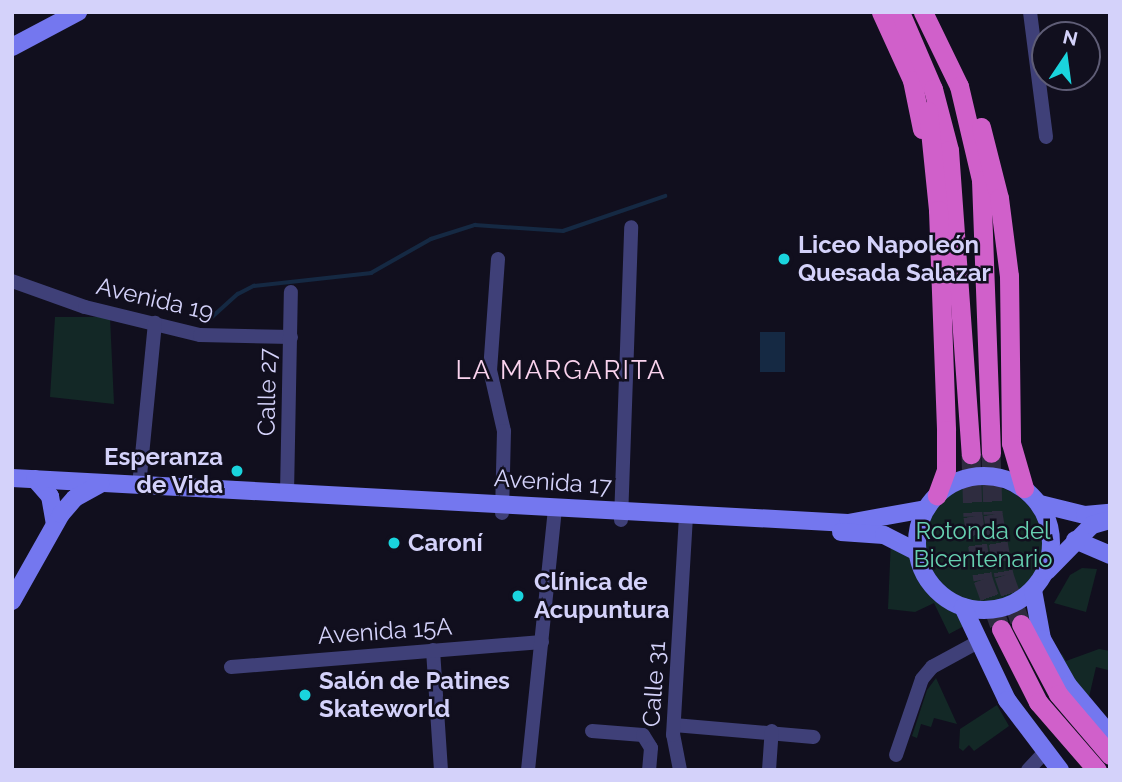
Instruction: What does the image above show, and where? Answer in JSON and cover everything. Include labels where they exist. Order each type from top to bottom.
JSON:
[{"type":"highway","points":[[881,12],[912,80],[938,211]]},
{"type":"highway","points":[[900,12],[942,119],[955,189],[971,454]]},
{"type":"highway","points":[[923,12],[982,129],[999,198],[1009,276],[1011,443],[1024,488]]},
{"type":"highway","points":[[938,12],[950,65]]},
{"type":"highway","points":[[921,61],[938,211],[946,430],[946,470],[931,502]]},
{"type":"highway","points":[[959,86],[981,180],[991,453]]},
{"type":"highway","points":[[1020,624],[1058,694],[1110,755]]},
{"type":"highway","points":[[1001,629],[1038,702],[1097,770]]},
{"type":"main road","points":[[12,47],[78,12]]},
{"type":"main road","points":[[1045,574],[1052,540],[1040,505],[1024,488],[1003,478],[979,476],[957,482],[931,502],[918,530],[917,552],[932,586],[963,607],[1007,700],[1060,770]]},
{"type":"main road","name":"Avenida 17","points":[[12,478],[175,489],[287,493],[874,533],[917,552]]},
{"type":"main road","points":[[35,479],[53,502],[55,524]]},
{"type":"main road","points":[[12,601],[55,524],[75,498],[100,484]]},
{"type":"main road","name":"Avenida 17","points":[[175,489],[185,494],[502,508]]},
{"type":"main road","name":"Avenida 17","points":[[686,520],[848,523],[931,502]]},
{"type":"main road","points":[[1040,505],[1085,515],[1110,513]]},
{"type":"main road","points":[[963,607],[1004,608],[1033,590],[1075,540],[1092,526],[1110,520]]},
{"type":"main road","points":[[1075,540],[1110,555]]},
{"type":"main road","points":[[1033,590],[1042,639],[1068,685],[1110,735]]},
{"type":"street","points":[[1030,12],[1046,137]]},
{"type":"street","points":[[621,516],[631,227]]},
{"type":"street","points":[[498,259],[490,370],[503,431],[502,508]]},
{"type":"street","name":"Avenida 19","points":[[12,281],[85,307],[218,337],[291,337]]},
{"type":"street","name":"Calle 27","points":[[287,493],[291,292]]},
{"type":"street","points":[[139,486],[155,323]]},
{"type":"street","points":[[528,770],[554,511]]},
{"type":"street","name":"Calle 31","points":[[680,770],[673,745],[686,520]]},
{"type":"street","name":"Avenida 15A","points":[[231,667],[542,642]]},
{"type":"street","points":[[896,755],[912,702],[928,671],[978,642]]},
{"type":"street","points":[[433,650],[441,770]]},
{"type":"street","points":[[674,725],[772,731],[813,737]]},
{"type":"street","points":[[592,731],[643,735],[650,744],[649,770]]},
{"type":"street","points":[[769,770],[772,731]]},
{"type":"street","points":[[650,744],[673,745]]},
{"type":"street","points":[[1028,770],[1044,752]]},
{"type":"green space","points":[[55,317],[110,317],[114,404],[50,397]]},
{"type":"green space","name":"Rotonda del Bicentenario","points":[[983,485],[1006,490],[1025,503],[1038,522],[1043,545],[1038,568],[1025,587],[1006,600],[983,605],[960,600],[941,587],[928,568],[923,545],[928,522],[941,503],[960,490]]},
{"type":"green space","points":[[891,540],[917,559],[927,590],[958,608],[966,625],[949,634],[934,603],[915,612],[888,609]]},
{"type":"green space","points":[[1082,568],[1097,569],[1086,612],[1054,603],[1070,575]]},
{"type":"green space","points":[[1099,649],[1110,651],[1108,670],[1096,667],[1089,697],[1084,701],[1057,657],[1062,654],[1066,661]]},
{"type":"green space","points":[[936,678],[957,724],[934,718],[931,727],[921,724],[917,738],[912,736],[927,690]]},
{"type":"green space","points":[[997,705],[1009,726],[974,751],[969,745],[963,751],[959,748],[960,729]]},
{"type":"water","points":[[760,332],[785,332],[785,372],[760,372]]},
{"type":"waterway","points":[[211,318],[238,294],[254,286],[371,273],[431,239],[475,225],[563,231],[665,196]]},
{"type":"tunnel","points":[[991,453],[993,514],[1004,575],[1021,624]]},
{"type":"tunnel","points":[[971,454],[973,516],[983,579],[1001,629]]},
{"type":"place","name":"Liceo Napoleón Quesada Salazar","points":[[784,259]]},
{"type":"place","name":"Esperanza de Vida","points":[[237,471]]},
{"type":"place","name":"Caroní","points":[[394,543]]},
{"type":"place","name":"Clínica de Acupuntura","points":[[518,596]]},
{"type":"place","name":"Salón de Patines Skateworld","points":[[305,695]]},
{"type":"district","name":"LA MARGARITA","points":[[561,371]]}]
